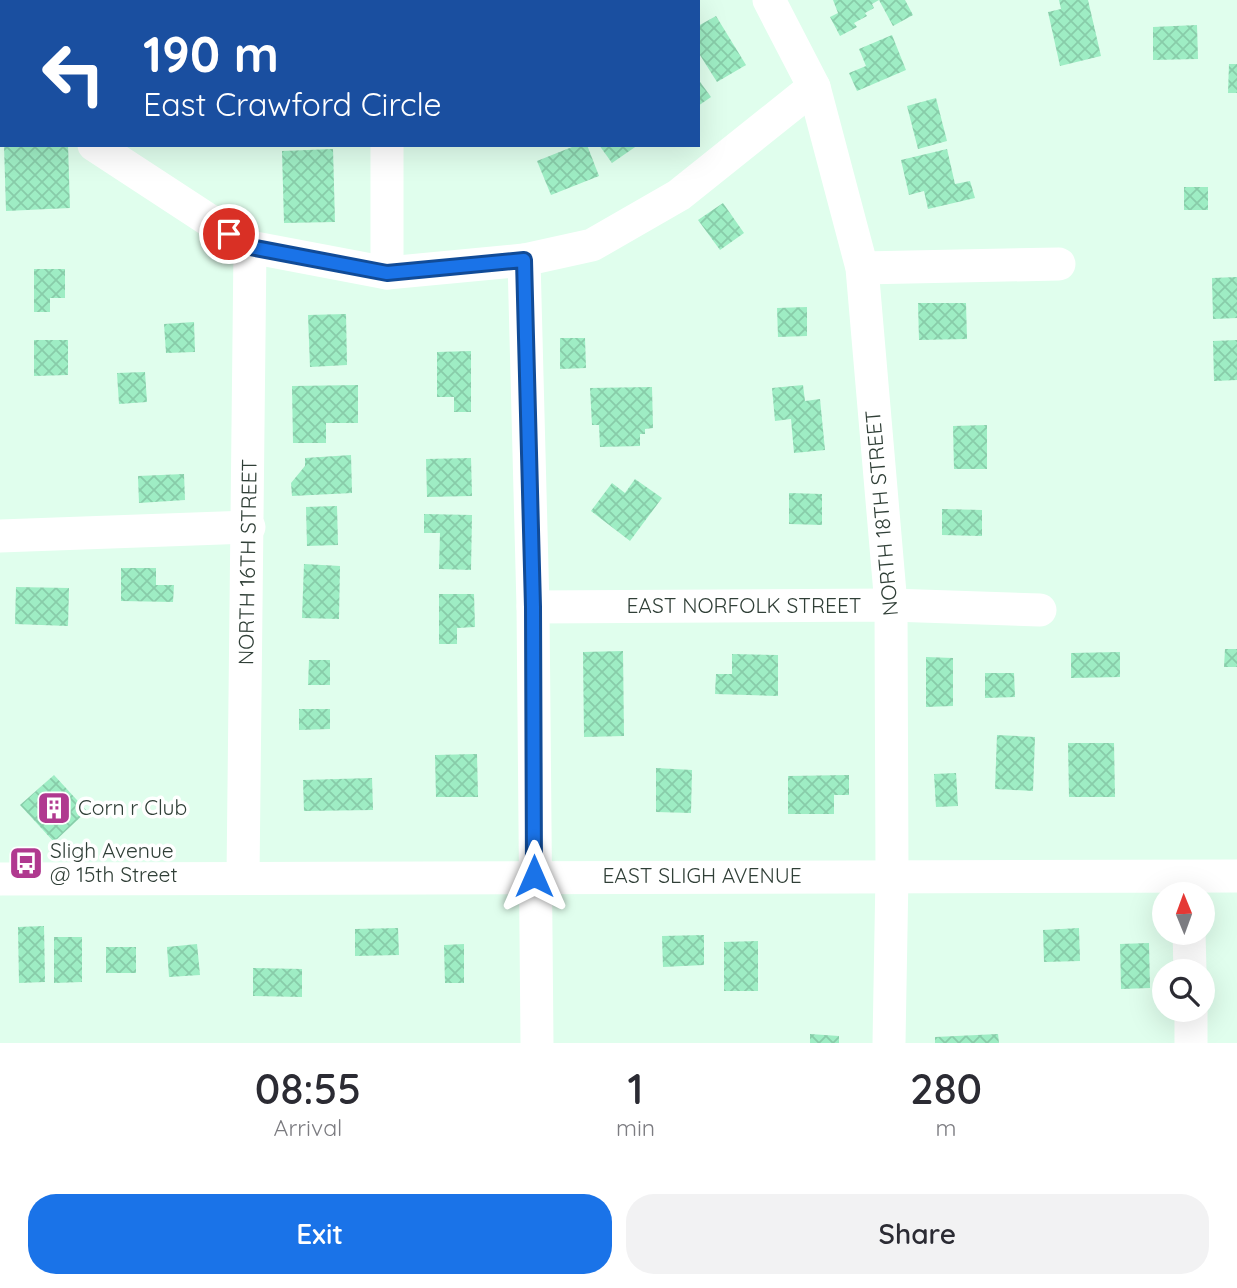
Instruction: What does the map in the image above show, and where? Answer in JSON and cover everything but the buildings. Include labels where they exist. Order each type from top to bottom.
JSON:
[{"type":"street","name":"NORTH 18TH STREET","points":[[769,0],[814,87],[862,268],[891,605],[892,875],[889,1043]]},
{"type":"street","points":[[97,147],[250,247],[387,273],[524,260],[592,245],[679,195],[814,87]]},
{"type":"street","points":[[387,147],[387,273]]},
{"type":"street","name":"NORTH 16TH STREET","points":[[243,877],[249,527],[250,247]]},
{"type":"street","points":[[524,260],[533,607],[537,1043]]},
{"type":"street","points":[[862,268],[1059,264]]},
{"type":"street","points":[[0,536],[249,527]]},
{"type":"street","name":"EAST NORFOLK STREET","points":[[533,607],[891,605],[1040,610]]},
{"type":"street","name":"EAST SLIGH AVENUE","points":[[0,878],[892,875],[1152,884]]},
{"type":"street","name":"EAST SLIGH AVENUE","points":[[1204,882],[1237,876]]},
{"type":"street","points":[[1191,1022],[1191,1043]]},
{"type":"place","name":"Corn r Club","points":[[54,808]]},
{"type":"place","name":"Sligh Avenue @ 15th Street","points":[[26,863]]},
{"type":"route","points":[[229,234],[250,247],[387,273],[524,260],[533,607],[534,876]]}]
